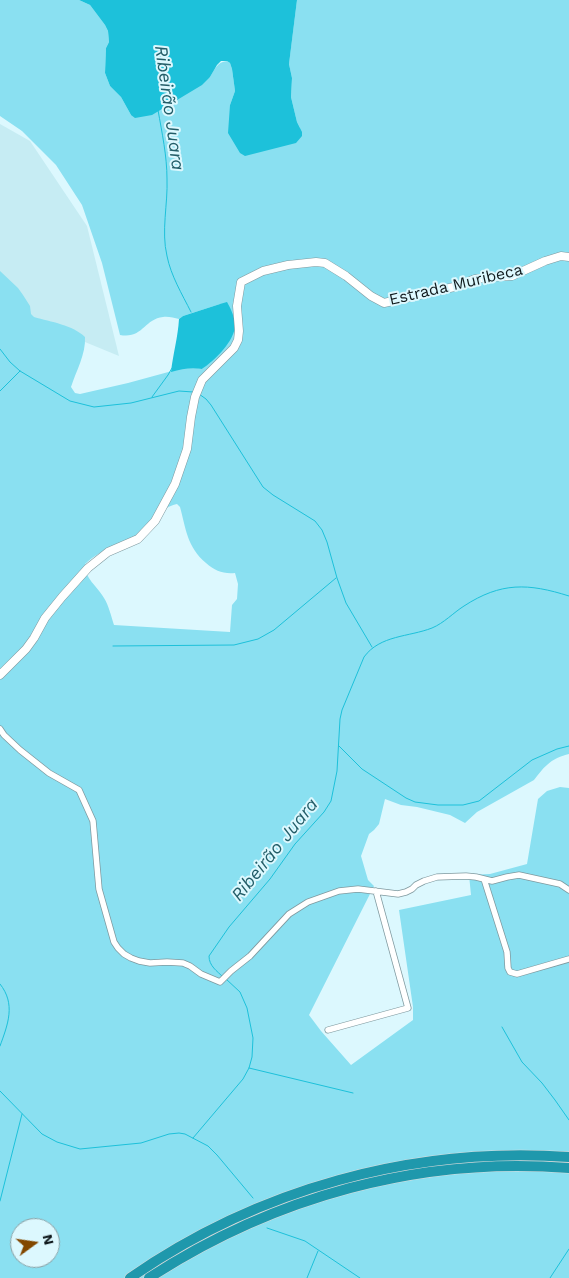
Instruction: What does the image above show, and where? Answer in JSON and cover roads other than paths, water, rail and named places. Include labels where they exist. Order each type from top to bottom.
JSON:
[{"type":"highway","points":[[130,1278],[178,1247],[234,1218],[294,1193],[334,1180],[397,1166],[461,1157],[518,1155],[569,1157]]},
{"type":"highway","points":[[149,1278],[201,1246],[252,1222],[297,1204],[351,1187],[406,1175],[462,1168],[525,1166],[569,1168]]},
{"type":"street","name":"Estrada Muribeca","points":[[0,675],[26,649],[45,618],[88,568],[108,552],[138,538],[155,521],[175,484],[187,449],[195,397],[202,380],[234,348],[238,340],[237,306],[241,282],[263,271],[288,265],[325,263],[346,276],[371,296],[384,303],[454,287],[475,279],[492,276],[512,276],[545,260],[560,256],[569,257]]},
{"type":"street","points":[[0,729],[20,750],[48,773],[79,790],[92,821],[99,889],[114,942],[124,954],[139,961],[183,963],[201,974],[220,982],[256,950],[285,918],[308,902],[340,891],[358,889],[398,894],[412,889],[424,881],[445,876],[476,877],[492,881],[519,876],[560,884],[569,890]]},
{"type":"street","points":[[484,879],[508,952],[508,968],[510,972],[517,974],[569,959]]},
{"type":"street","points":[[328,1030],[408,1008],[376,891]]},
{"type":"waterway","name":"Ribeirão Juara","points":[[158,110],[167,170],[165,247],[171,271],[191,312]]},
{"type":"waterway","points":[[0,349],[20,371],[70,401],[94,407],[131,403],[179,391],[193,392]]},
{"type":"waterway","name":"Ribeirão Juara","points":[[152,397],[172,368]]},
{"type":"waterway","points":[[0,391],[20,371]]},
{"type":"waterway","name":"Ribeirão Juara","points":[[199,394],[211,405],[263,487],[315,521],[322,530],[346,603],[372,647]]},
{"type":"waterway","points":[[113,646],[234,645],[258,639],[274,630],[336,578]]},
{"type":"waterway","name":"Ribeirão Juara","points":[[223,977],[212,965],[209,956],[229,927],[270,879],[295,844],[324,812],[331,801],[337,771],[342,710],[364,657],[378,644],[436,626],[464,606],[490,592],[515,587],[528,587],[569,596]]},
{"type":"waterway","points":[[339,746],[362,769],[406,798],[415,802],[438,805],[463,805],[479,801],[532,760],[569,746]]},
{"type":"waterway","name":"Ribeirão Juara","points":[[193,1138],[243,1079],[252,1057],[253,1038],[247,1008],[240,992],[226,979]]},
{"type":"waterway","points":[[0,984],[8,999],[9,1007],[8,1022],[0,1046]]},
{"type":"waterway","points":[[502,1027],[522,1062],[542,1083],[569,1120]]},
{"type":"waterway","points":[[249,1068],[353,1093]]},
{"type":"waterway","points":[[0,1091],[42,1134],[57,1142],[80,1149],[141,1143],[169,1134],[185,1134],[208,1146],[253,1198]]},
{"type":"waterway","points":[[0,1201],[22,1114]]},
{"type":"waterway","name":"Ribeirão Juara","points":[[267,1228],[305,1241],[360,1278]]},
{"type":"waterway","points":[[550,1278],[569,1249]]},
{"type":"waterway","points":[[307,1278],[318,1251]]}]
